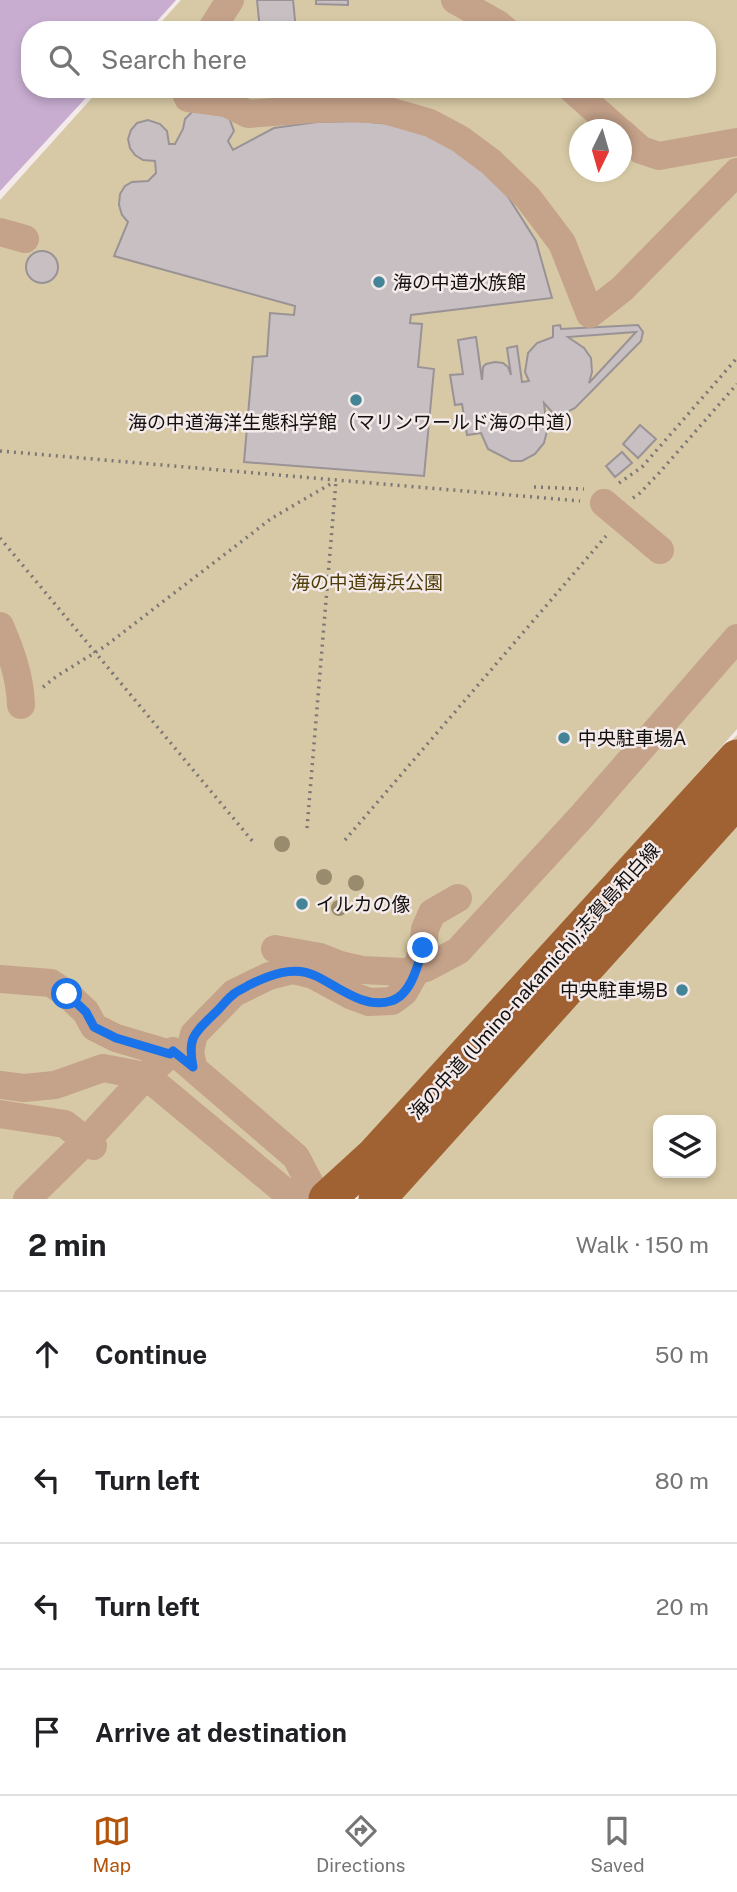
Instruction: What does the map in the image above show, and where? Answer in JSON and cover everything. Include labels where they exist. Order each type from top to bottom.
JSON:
[{"type":"main road","name":"海の中道 (Umino-nakamichi);志賀島和白線","points":[[327,1199],[374,1156],[737,758]]},
{"type":"main road","name":"海の中道 (Umino-nakamichi);志賀島和白線","points":[[377,1199],[737,799]]},
{"type":"street","points":[[217,21],[230,0]]},
{"type":"street","points":[[455,0],[493,21]]},
{"type":"street","points":[[188,98],[226,103],[248,114],[325,108],[384,110],[430,123],[460,139],[491,162],[528,198],[562,243],[590,314],[622,289],[737,172]]},
{"type":"street","points":[[582,98],[606,119]]},
{"type":"street","points":[[632,142],[641,150],[659,156],[737,142]]},
{"type":"street","points":[[607,499],[660,550]]},
{"type":"street","points":[[0,626],[15,663],[21,705]]},
{"type":"street","points":[[275,949],[320,957],[362,970],[404,972],[426,968],[458,951],[582,816],[737,638]]},
{"type":"street","points":[[27,1199],[90,1143],[146,1076],[190,1051],[194,1034],[234,993],[269,976],[293,970],[313,975],[369,1002],[392,1001],[404,992],[416,971],[425,929],[432,913],[458,898]]},
{"type":"street","points":[[0,979],[51,983],[86,1012],[94,1027],[116,1038],[179,1057],[296,1157],[318,1199]]},
{"type":"street","points":[[0,1085],[24,1088],[55,1085],[103,1068],[146,1076],[283,1190],[307,1199]]},
{"type":"street","points":[[0,1114],[65,1124],[90,1143]]},
{"type":"path","points":[[345,840],[607,499],[621,482],[642,467],[737,358]]},
{"type":"path","points":[[534,487],[621,503],[633,498],[737,384]]},
{"type":"path","points":[[0,451],[336,481],[607,499]]},
{"type":"path","points":[[21,705],[57,676],[104,648],[272,518],[336,481]]},
{"type":"path","points":[[307,828],[336,481]]},
{"type":"path","points":[[0,538],[254,843]]},
{"type":"green space","name":"海の中道海浜公園","points":[[181,0],[737,0],[737,729],[694,778],[737,735],[737,746],[331,1199],[0,1199],[0,200],[92,98],[716,98],[716,21],[162,21]]},
{"type":"green space","name":"中央駐車場B","points":[[737,825],[737,1199],[396,1199]]},
{"type":"shaded area","points":[[0,0],[176,0],[157,21],[21,21],[21,98],[86,98],[0,191]]},
{"type":"building","points":[[257,0],[293,0],[295,21],[259,21]]},
{"type":"building","points":[[316,0],[348,0],[348,5],[316,4]]},
{"type":"building","name":"海の中道水族館","points":[[193,111],[228,115],[234,131],[228,141],[233,150],[274,128],[317,122],[360,121],[401,125],[440,141],[477,162],[505,192],[536,241],[552,298],[411,315],[410,323],[422,324],[418,367],[434,369],[424,476],[244,462],[253,357],[267,356],[270,313],[294,315],[295,306],[114,256],[128,222],[119,205],[120,194],[125,186],[132,182],[148,181],[156,173],[155,161],[143,160],[130,148],[128,139],[131,130],[137,123],[148,120],[160,124],[167,131],[169,144],[175,144],[185,119]]},
{"type":"building","points":[[42,251],[53,256],[58,267],[53,278],[42,283],[31,278],[26,267],[31,256]]},
{"type":"building","points":[[560,325],[561,329],[638,325],[643,332],[641,341],[575,408],[562,415],[552,412],[544,403],[547,431],[544,443],[535,454],[522,461],[511,461],[488,449],[481,433],[467,435],[462,404],[455,405],[450,375],[463,374],[458,340],[476,337],[482,380],[483,367],[495,362],[508,367],[511,375],[507,348],[517,346],[522,382],[529,381],[525,372],[528,353],[537,343],[553,337],[553,326]],"holes":[[[636,332],[589,383],[592,372],[591,358],[584,348],[568,337]]]},
{"type":"building","points":[[640,425],[656,439],[638,458],[623,444]]},
{"type":"building","points":[[622,452],[632,463],[615,477],[606,466]]},
{"type":"place","name":"海の中道水族館","points":[[379,282]]},
{"type":"place","name":"海の中道海洋生態科学館（マリンワールド海の中道）","points":[[356,400]]},
{"type":"place","name":"中央駐車場A","points":[[564,738]]},
{"type":"place","name":"イルカの像","points":[[302,904]]},
{"type":"place","name":"中央駐車場B","points":[[682,990]]},
{"type":"route","points":[[67,994],[86,1012],[94,1027],[116,1038],[170,1054],[173,1051],[193,1067],[190,1051],[194,1034],[234,993],[269,976],[293,970],[313,975],[369,1002],[392,1001],[404,992],[416,971],[423,948]]}]
